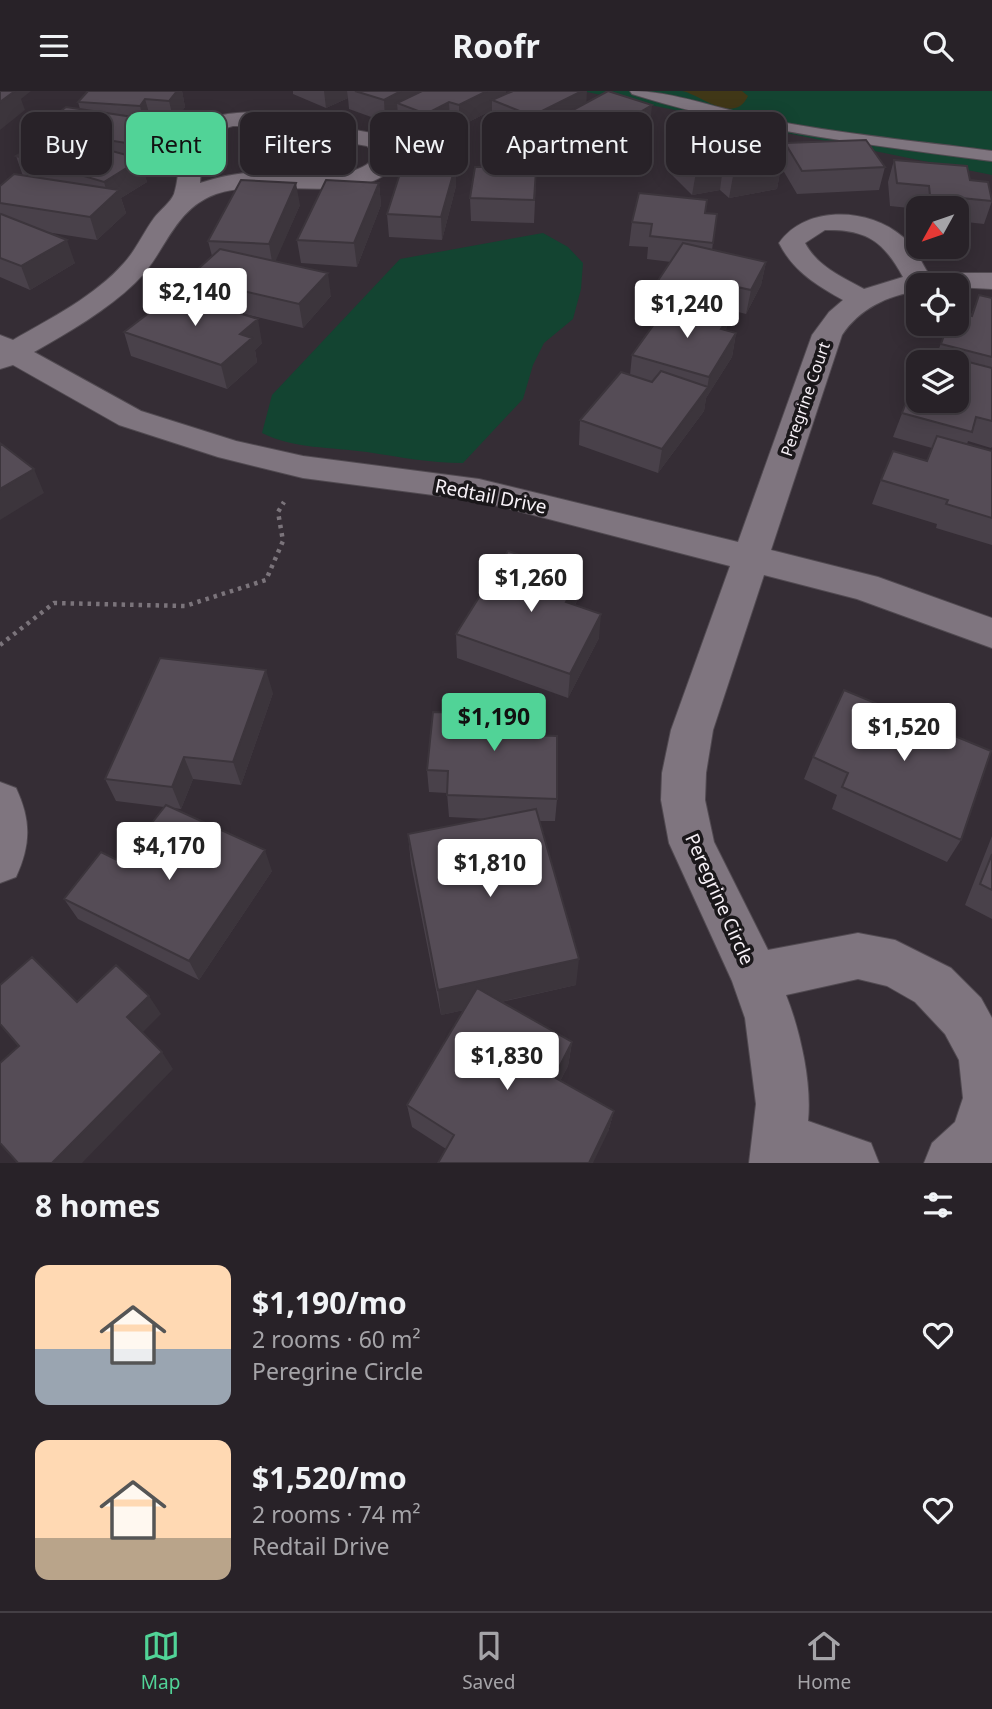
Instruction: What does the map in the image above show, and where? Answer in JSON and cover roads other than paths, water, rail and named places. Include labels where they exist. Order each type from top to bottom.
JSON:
[{"type":"street","points":[[4,352],[98,300],[128,274],[143,256],[162,224],[186,199],[211,188],[262,179],[345,180],[365,177],[386,162],[388,154],[383,145],[364,137],[254,119],[230,120],[204,129],[196,138],[188,171],[186,199]]},
{"type":"street","points":[[863,300],[805,264],[796,254],[792,243],[797,233],[810,226],[827,223],[847,223],[878,232],[892,241],[914,273]]},
{"type":"street","name":"Peregrine Court","points":[[969,279],[992,281]]},
{"type":"street","name":"Peregrine Court","points":[[750,556],[827,335],[844,313],[863,300],[906,285]]},
{"type":"street","name":"Redtail Drive","points":[[4,352],[89,399],[130,418],[230,450],[303,467],[479,489],[865,587],[992,633]]},
{"type":"street","name":"Peregrine Circle","points":[[750,556],[692,730],[684,773],[683,800],[692,843],[755,977],[770,1018],[783,1104],[779,1152]]},
{"type":"street","points":[[0,801],[8,821],[6,850],[0,862]]},
{"type":"street","points":[[755,977],[858,956],[895,964],[933,985],[963,1016],[984,1055],[990,1098],[976,1140],[952,1163]]},
{"type":"street","points":[[779,1152],[851,1163]]},
{"type":"lane","points":[[638,91],[716,113],[782,126],[992,156]]}]
